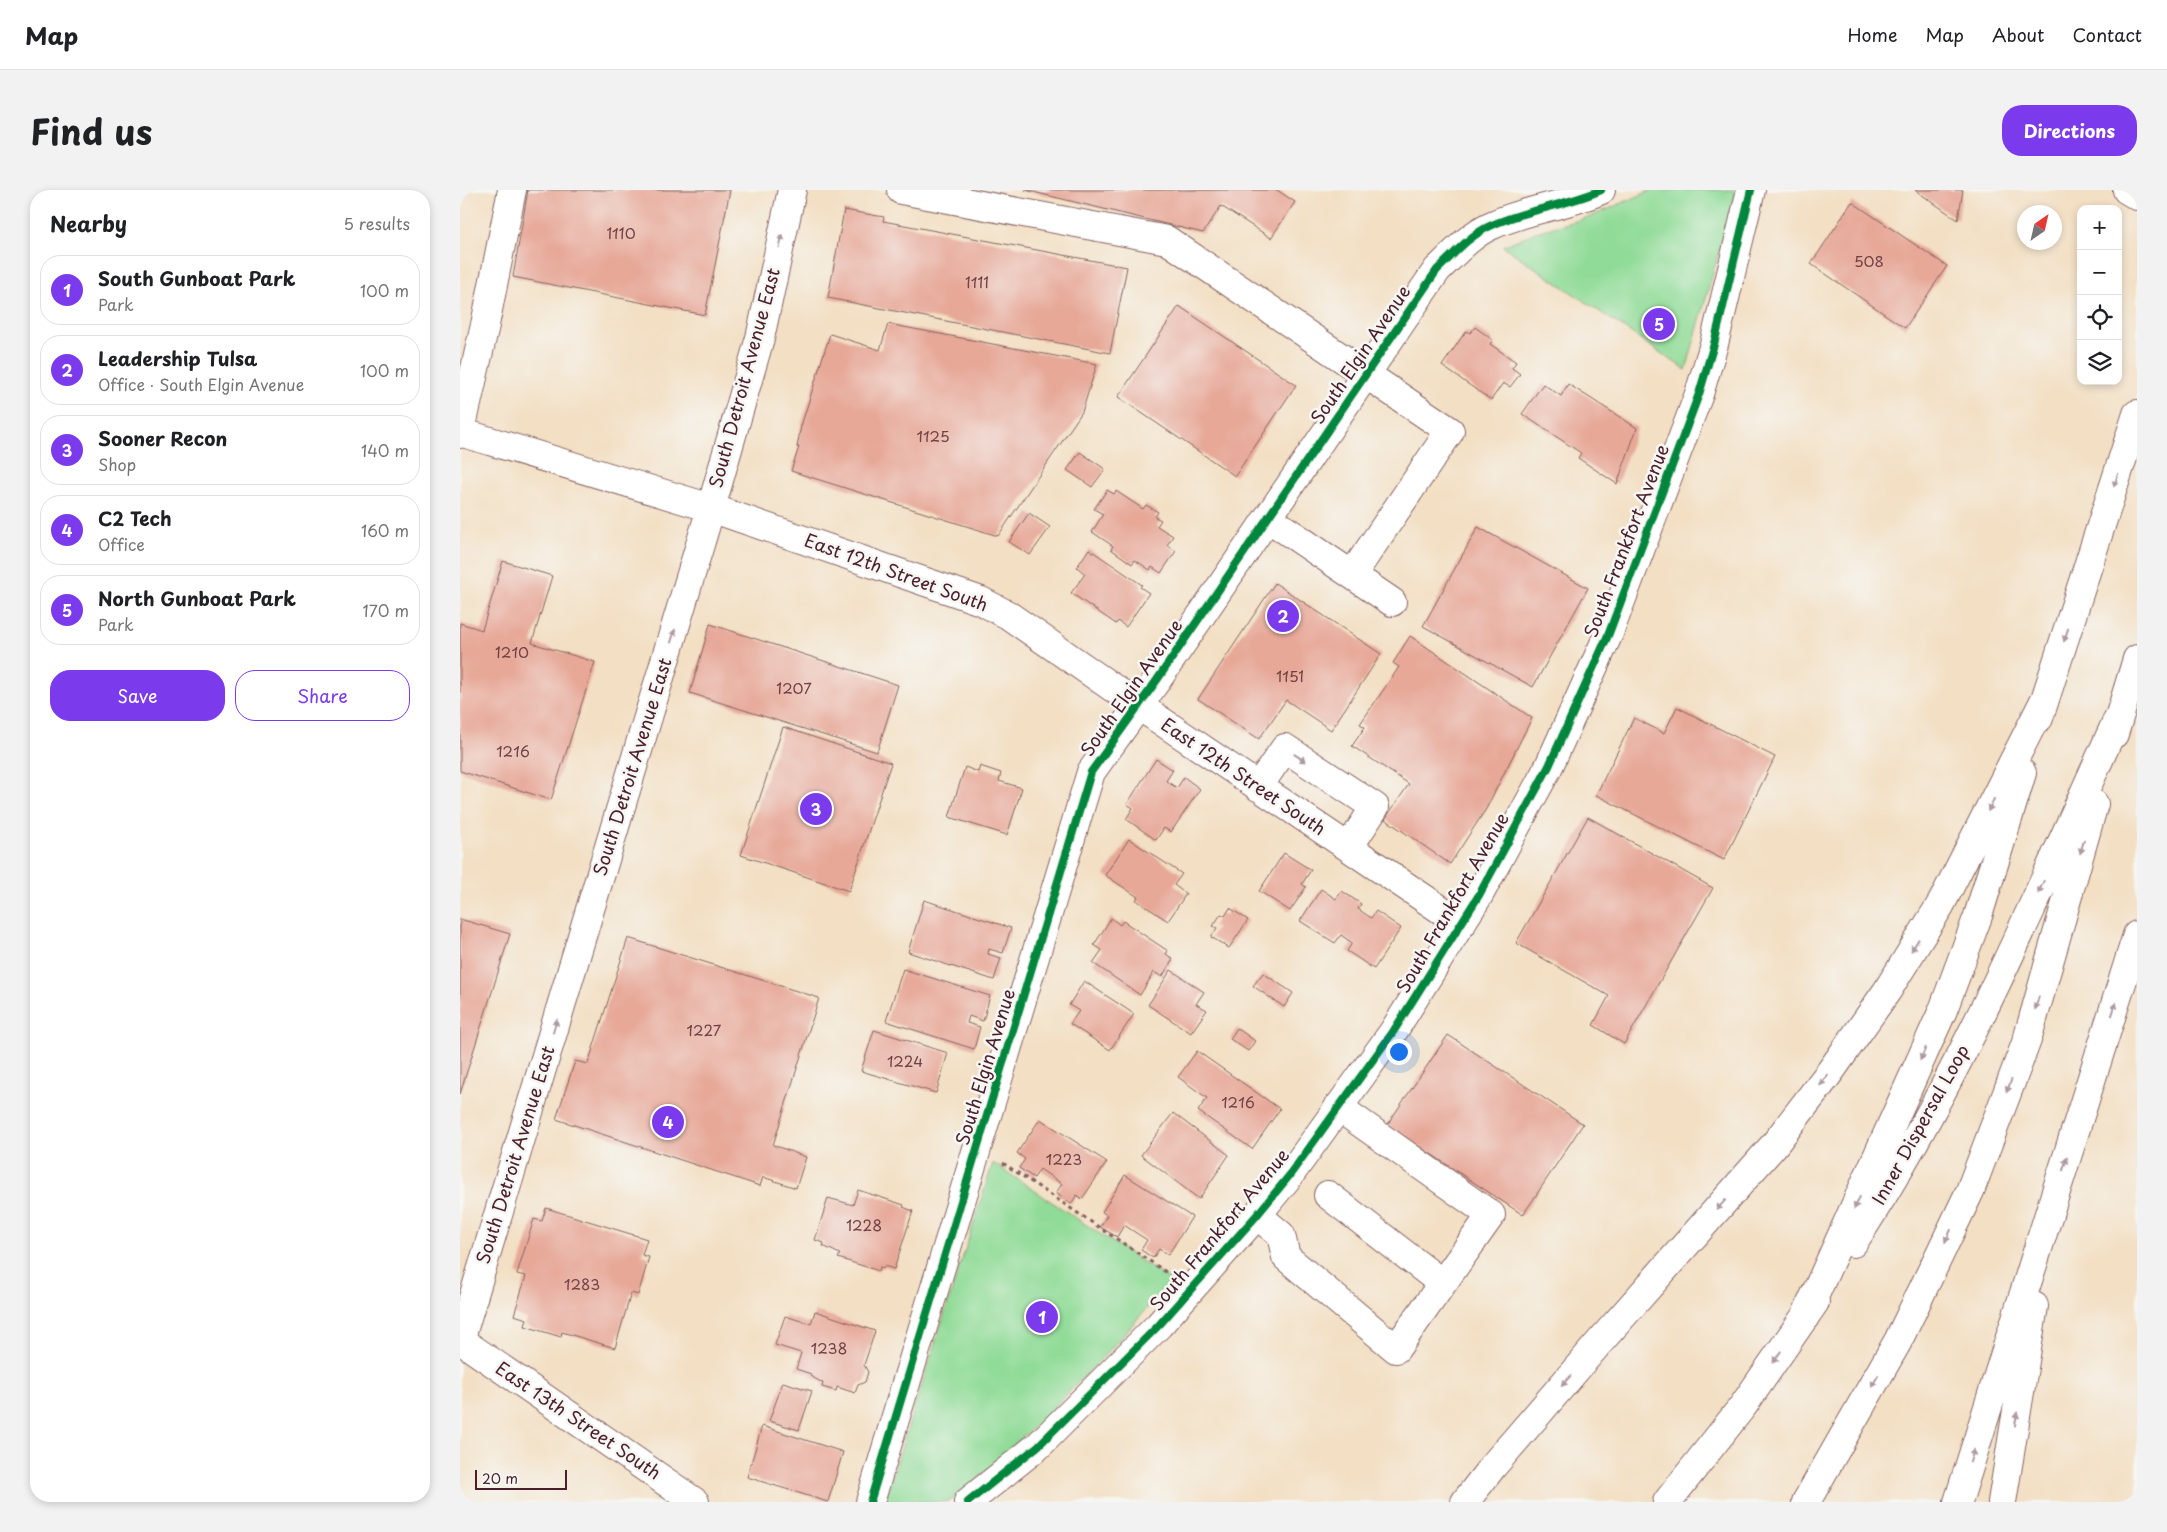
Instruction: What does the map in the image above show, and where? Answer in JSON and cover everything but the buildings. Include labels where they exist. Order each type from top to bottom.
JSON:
[{"type":"main road","points":[[460,433],[485,325],[512,190]]},
{"type":"main road","name":"South Detroit Avenue East","points":[[460,1341],[711,508],[760,338],[792,190]]},
{"type":"main road","points":[[901,190],[1167,240],[1450,431],[1352,575]]},
{"type":"main road","name":"South Elgin Avenue","points":[[870,1502],[1091,772],[1139,706],[1437,270],[1469,241],[1490,226],[1548,206],[1586,197],[1601,190]]},
{"type":"main road","name":"South Frankfort Avenue","points":[[968,1502],[1038,1446],[1159,1325],[1257,1215],[1289,1176],[1393,1032],[1462,924],[1549,766],[1609,633],[1699,394],[1714,344],[1751,190]]},
{"type":"main road","points":[[2127,190],[2137,196]]},
{"type":"main road","points":[[1805,1317],[1943,1010],[1978,916],[2045,699],[2134,424]]},
{"type":"main road","name":"East 12th Street South","points":[[460,433],[711,508],[981,601],[1008,615],[1258,787],[1462,924]]},
{"type":"main road","points":[[1268,518],[1392,602]]},
{"type":"main road","points":[[1806,1502],[1898,1341],[1970,1191],[2027,1040],[2137,659]]},
{"type":"main road","points":[[1465,1502],[1493,1466],[1598,1344],[1774,1145],[1830,1072],[1887,991],[1941,904],[2045,699]]},
{"type":"main road","name":"Inner Dispersal Loop","points":[[1667,1502],[1743,1406],[1805,1317],[1891,1185],[1934,1108],[1987,1006],[2119,716]]},
{"type":"main road","points":[[1258,787],[1284,748],[1375,807],[1348,848]]},
{"type":"main road","points":[[1958,1502],[2137,935]]},
{"type":"main road","points":[[1257,1215],[1280,1235],[1286,1258],[1396,1350],[1491,1215],[1338,1107]]},
{"type":"main road","points":[[1328,1194],[1442,1283]]},
{"type":"main road","points":[[2002,1502],[2050,1210]]},
{"type":"main road","name":"East 13th Street South","points":[[460,1341],[695,1502]]},
{"type":"path","points":[[977,1147],[1192,1288]]},
{"type":"green space","points":[[1652,190],[1736,190],[1686,370],[1503,246],[1536,232],[1590,217]]},
{"type":"green space","points":[[993,1163],[1171,1281],[1108,1352],[1041,1420],[972,1484],[948,1502],[884,1502]]},
{"type":"cycle path","points":[[870,1502],[1091,772],[1157,680],[1437,270],[1469,240],[1490,226],[1518,215],[1574,200],[1601,190]]},
{"type":"cycle path","points":[[968,1502],[1038,1446],[1159,1325],[1257,1215],[1289,1176],[1393,1032],[1479,895],[1549,766],[1609,633],[1699,394],[1714,344],[1751,190]]},
{"type":"place","name":"North Gunboat Park","points":[[1659,324]]},
{"type":"place","name":"Leadership Tulsa","points":[[1283,616]]},
{"type":"place","name":"Sooner Recon","points":[[816,809]]},
{"type":"place","name":"C2 Tech","points":[[668,1122]]},
{"type":"place","name":"South Gunboat Park","points":[[1042,1317]]}]
